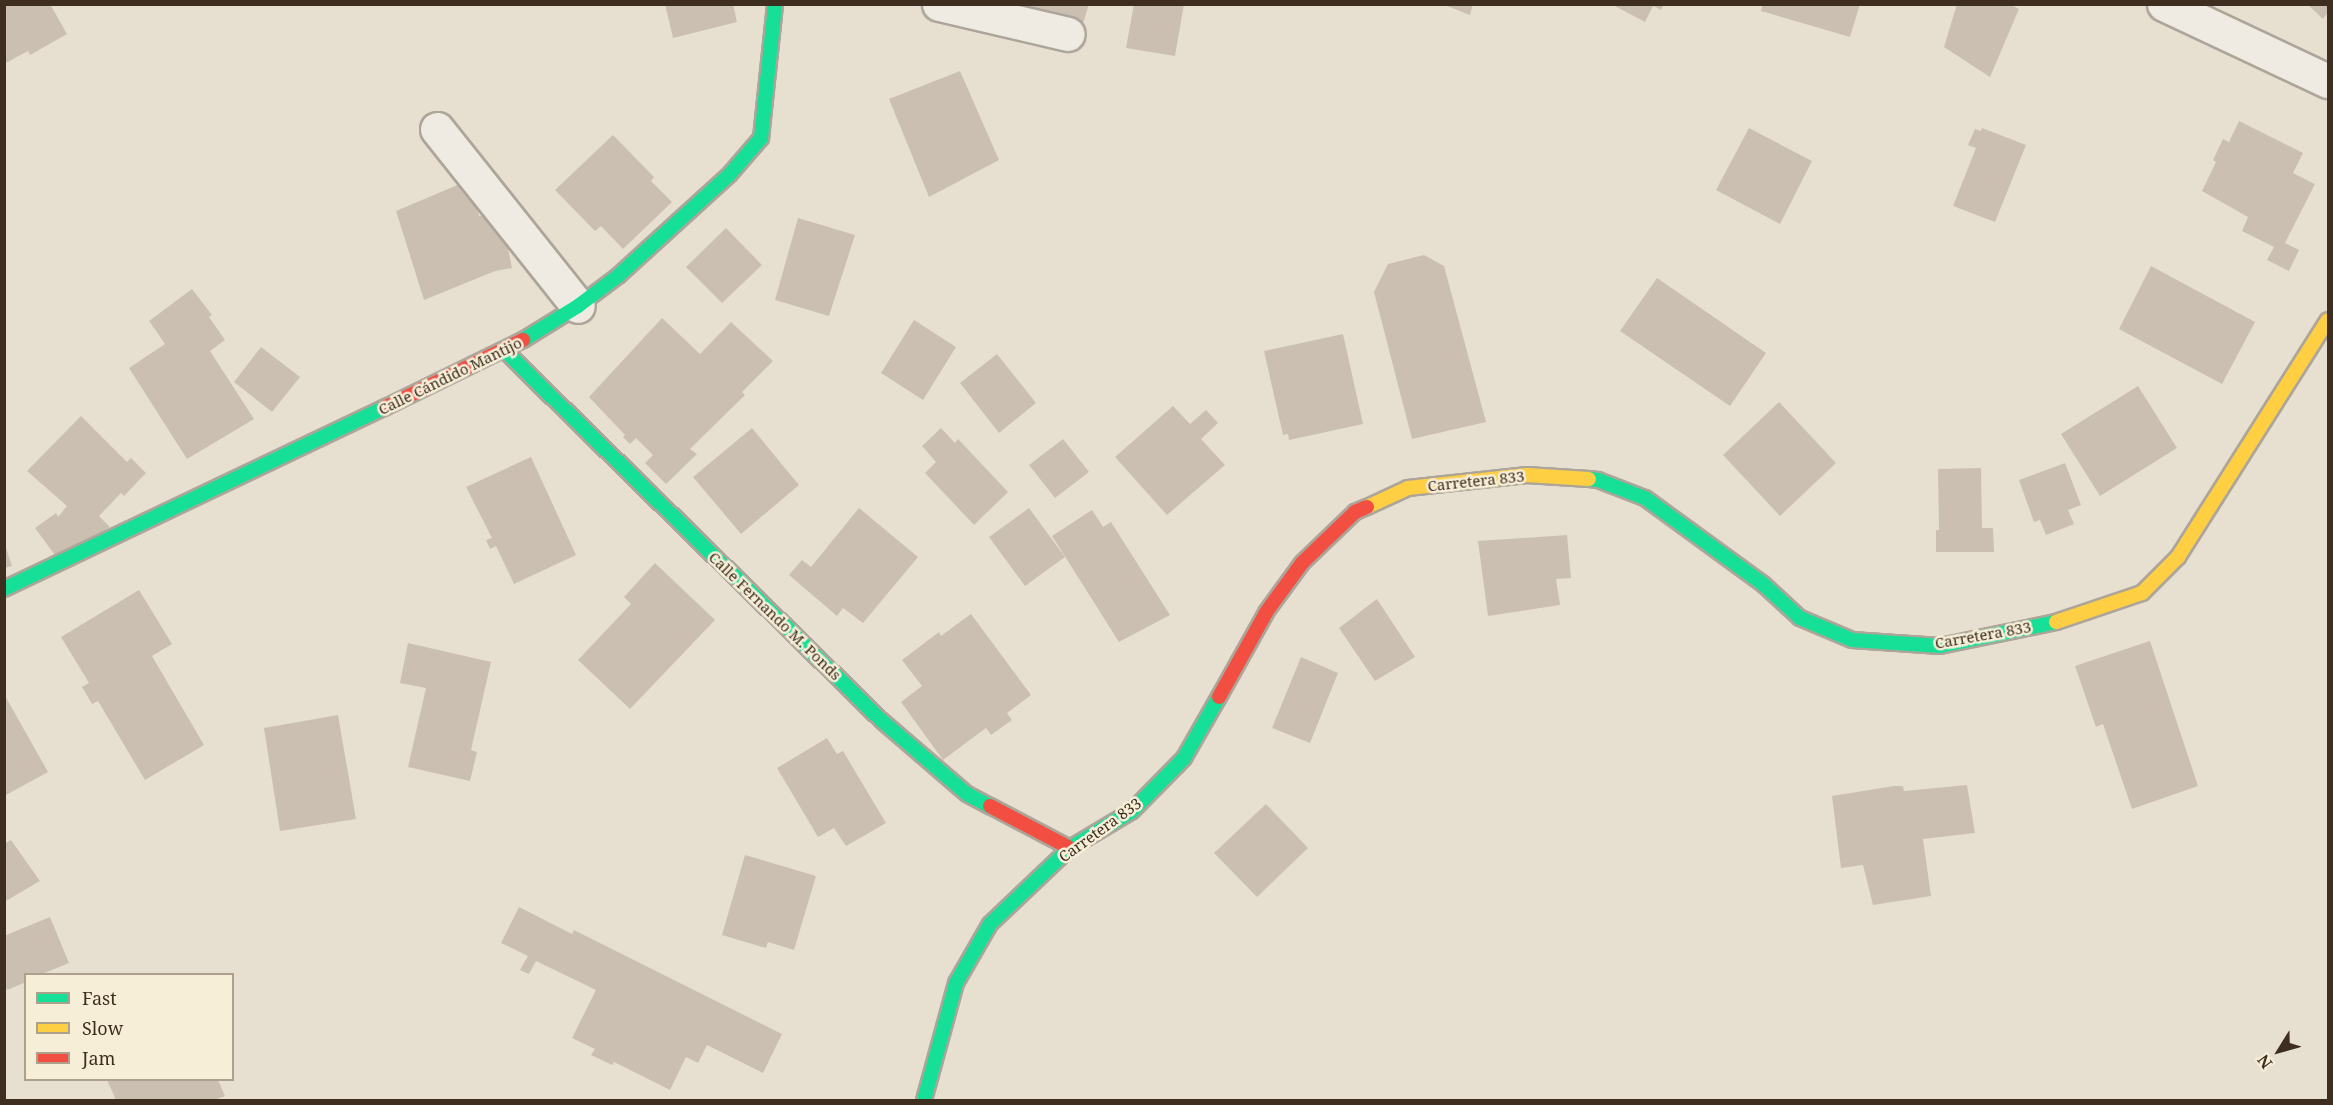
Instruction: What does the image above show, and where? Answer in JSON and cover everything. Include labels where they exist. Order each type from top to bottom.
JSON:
[{"type":"street","name":"Calle Cándido Mantijo","points":[[4,589],[505,351],[578,306],[618,276],[730,174],[761,138],[775,4]]},
{"type":"street","points":[[939,4],[1068,34]]},
{"type":"street","points":[[2164,4],[2328,81]]},
{"type":"street","points":[[437,129],[578,306]]},
{"type":"street","name":"Carretera 833","points":[[924,1101],[956,982],[990,924],[1070,848],[1132,811],[1184,758],[1266,611],[1302,563],[1355,512],[1408,488],[1527,475],[1598,480],[1645,498],[1763,584],[1800,618],[1852,640],[1940,646],[2063,621],[2142,592],[2178,557],[2328,320]]},
{"type":"street","name":"Calle Fernando M. Ponds","points":[[505,351],[881,720],[967,794],[1070,848]]},
{"type":"building","points":[[4,4],[50,4],[67,34],[30,55],[28,51],[4,64]]},
{"type":"building","points":[[665,4],[733,4],[737,22],[673,38]]},
{"type":"building","points":[[1020,4],[1089,4],[1081,30],[1019,10]]},
{"type":"building","points":[[1134,4],[1184,4],[1175,56],[1126,48]]},
{"type":"building","points":[[1442,4],[1473,4],[1470,15]]},
{"type":"building","points":[[1611,4],[1664,4],[1661,10],[1653,6],[1645,22]]},
{"type":"building","points":[[1763,4],[1860,4],[1850,37],[1761,11]]},
{"type":"building","points":[[1957,4],[2009,4],[2019,9],[1990,77],[1944,47]]},
{"type":"building","points":[[2307,4],[2328,4],[2328,12],[2323,19]]},
{"type":"building","points":[[960,71],[999,160],[929,197],[889,99]]},
{"type":"building","points":[[2239,121],[2303,153],[2293,173],[2315,184],[2285,243],[2299,250],[2289,271],[2267,260],[2274,247],[2242,231],[2248,217],[2202,191],[2216,162],[2213,160],[2223,139],[2229,142]]},
{"type":"building","points":[[1749,128],[1812,161],[1780,224],[1716,190]]},
{"type":"building","points":[[1982,128],[2026,145],[1995,222],[1953,206],[1976,148],[1968,145],[1975,129],[1981,131]]},
{"type":"building","points":[[613,135],[654,177],[651,181],[672,202],[623,249],[601,226],[595,231],[555,190]]},
{"type":"building","points":[[474,178],[483,205],[478,207],[479,216],[501,214],[512,268],[495,271],[424,300],[396,211]]},
{"type":"building","points":[[798,218],[855,235],[829,316],[775,300]]},
{"type":"building","points":[[726,228],[762,265],[722,303],[686,267]]},
{"type":"building","points":[[1424,255],[1444,266],[1486,422],[1412,439],[1374,292],[1388,264]]},
{"type":"building","points":[[2151,266],[2255,322],[2222,384],[2119,329]]},
{"type":"building","points":[[1657,278],[1766,353],[1730,406],[1620,331]]},
{"type":"building","points":[[192,289],[212,315],[209,317],[225,340],[210,351],[254,419],[187,459],[129,368],[165,344],[149,321]]},
{"type":"building","points":[[662,318],[700,354],[731,322],[773,361],[742,392],[745,395],[690,449],[697,454],[666,484],[645,463],[653,455],[636,438],[630,444],[623,437],[625,435],[589,397]]},
{"type":"building","points":[[914,320],[956,347],[923,400],[881,373]]},
{"type":"building","points":[[1343,334],[1363,424],[1289,440],[1288,434],[1283,435],[1264,351]]},
{"type":"building","points":[[261,347],[300,377],[272,412],[234,382]]},
{"type":"building","points":[[997,354],[1036,403],[999,433],[960,383]]},
{"type":"building","points":[[2138,386],[2177,448],[2100,496],[2061,434]]},
{"type":"building","points":[[1779,402],[1836,463],[1780,516],[1723,455]]},
{"type":"building","points":[[1173,406],[1190,424],[1206,410],[1218,423],[1201,439],[1225,465],[1167,515],[1115,457]]},
{"type":"building","points":[[81,416],[127,462],[131,458],[146,473],[124,496],[121,493],[99,516],[110,527],[60,562],[35,528],[56,513],[58,517],[67,506],[27,471]]},
{"type":"building","points":[[752,428],[799,485],[741,534],[693,477]]},
{"type":"building","points":[[941,428],[955,443],[958,439],[1008,492],[974,525],[925,473],[936,462],[922,446]]},
{"type":"building","points":[[1063,439],[1089,472],[1055,498],[1029,465]]},
{"type":"building","points":[[531,457],[576,555],[514,584],[496,546],[490,549],[486,540],[492,538],[466,487]]},
{"type":"building","points":[[2065,463],[2081,505],[2068,510],[2074,524],[2046,535],[2040,520],[2034,522],[2019,480]]},
{"type":"building","points":[[1981,468],[1982,528],[1993,528],[1994,552],[1936,552],[1936,530],[1939,530],[1938,469]]},
{"type":"building","points":[[859,508],[918,557],[863,623],[843,608],[837,616],[789,575],[802,560],[811,567]]},
{"type":"building","points":[[1029,508],[1065,557],[1025,586],[989,537]]},
{"type":"building","points":[[1092,510],[1103,527],[1111,522],[1170,615],[1119,642],[1052,536]]},
{"type":"building","points":[[1567,535],[1571,578],[1556,579],[1560,605],[1488,616],[1478,541]]},
{"type":"building","points":[[4,542],[12,566],[4,568]]},
{"type":"building","points":[[655,563],[715,620],[630,709],[578,660],[631,604],[624,597]]},
{"type":"building","points":[[139,590],[172,644],[152,656],[204,745],[145,780],[98,701],[92,704],[82,687],[89,683],[61,637]]},
{"type":"building","points":[[1377,599],[1415,657],[1375,681],[1339,628]]},
{"type":"building","points":[[971,614],[1031,695],[1007,713],[1012,720],[991,735],[986,728],[943,760],[901,702],[922,686],[902,660],[939,632],[941,636]]},
{"type":"building","points":[[2150,641],[2198,786],[2132,809],[2103,724],[2096,727],[2075,666]]},
{"type":"building","points":[[408,643],[491,662],[471,750],[477,752],[470,781],[408,767],[426,688],[400,683]]},
{"type":"building","points":[[1301,657],[1338,673],[1310,743],[1272,728]]},
{"type":"building","points":[[4,694],[48,772],[4,796]]},
{"type":"building","points":[[338,715],[356,819],[280,831],[264,728]]},
{"type":"building","points":[[827,738],[837,754],[843,751],[886,823],[846,846],[834,828],[818,837],[777,768]]},
{"type":"building","points":[[1967,785],[1975,833],[1923,839],[1931,896],[1873,905],[1863,865],[1841,868],[1832,796],[1894,786],[1903,786],[1904,791]]},
{"type":"building","points":[[1266,804],[1308,848],[1257,897],[1214,853]]},
{"type":"building","points":[[11,840],[40,881],[4,902],[4,844]]},
{"type":"building","points":[[745,855],[816,876],[794,950],[768,942],[766,948],[722,935]]},
{"type":"building","points":[[519,907],[572,934],[574,930],[782,1034],[763,1073],[707,1045],[698,1063],[686,1057],[670,1090],[614,1062],[612,1065],[591,1055],[595,1049],[572,1038],[596,990],[536,961],[529,974],[520,970],[528,956],[501,943]]},
{"type":"building","points":[[50,917],[69,963],[44,973],[24,973],[24,983],[7,990],[4,984],[4,936]]},
{"type":"building","points":[[107,1081],[218,1081],[225,1096],[214,1100],[116,1100]]},
{"type":"traffic: fast","points":[[523,340],[578,306],[618,276],[730,174],[761,138],[775,4]]},
{"type":"traffic: fast","points":[[505,351],[881,720],[967,794],[990,806]]},
{"type":"traffic: fast","points":[[4,589],[384,408]]},
{"type":"traffic: fast","points":[[1589,479],[1598,480],[1645,498],[1763,584],[1800,618],[1852,640],[1940,646],[2056,622]]},
{"type":"traffic: fast","points":[[924,1100],[956,983],[990,924],[1070,848],[1132,811],[1184,758],[1219,697]]},
{"type":"traffic: slow","points":[[2056,622],[2142,593],[2178,557],[2328,320]]},
{"type":"traffic: slow","points":[[1367,507],[1408,488],[1527,475],[1589,479]]},
{"type":"traffic: jam","points":[[384,408],[523,340]]},
{"type":"traffic: jam","points":[[1219,697],[1267,611],[1302,563],[1355,512],[1367,507]]},
{"type":"traffic: jam","points":[[990,806],[1070,848]]}]
